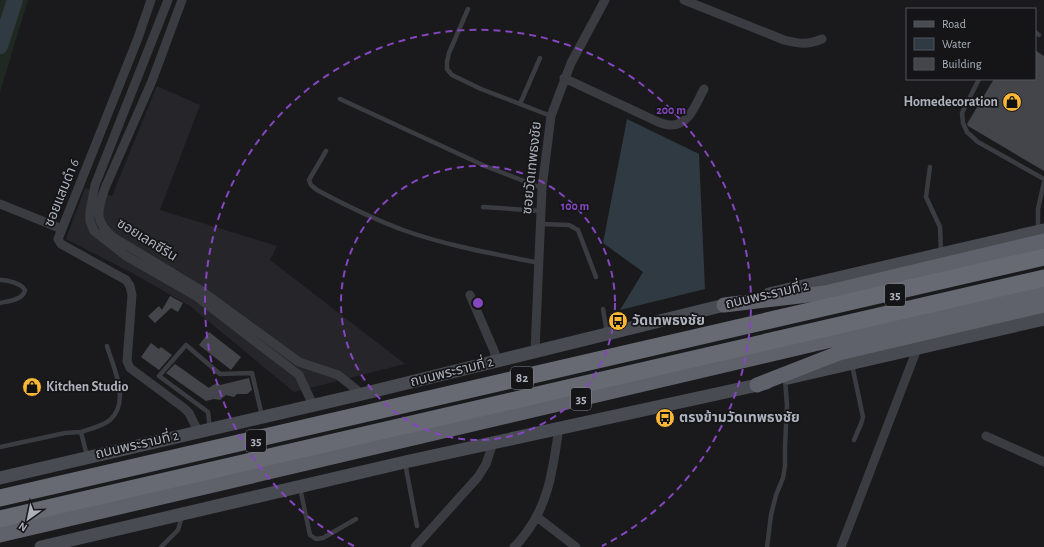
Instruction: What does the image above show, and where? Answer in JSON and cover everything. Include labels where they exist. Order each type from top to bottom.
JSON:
[{"type":"highway","points":[[724,305],[825,293],[999,252],[1042,234]]},
{"type":"highway","name":"82","points":[[0,498],[1044,257]]},
{"type":"highway","name":"ถนนพระรามที่ 2","points":[[0,498],[1044,261]]},
{"type":"highway","name":"82","points":[[0,519],[1044,278]]},
{"type":"highway","name":"35","points":[[0,535],[1044,290]]},
{"type":"highway","points":[[746,329],[825,293]]},
{"type":"highway","points":[[757,385],[839,353],[1044,305]]},
{"type":"highway","points":[[753,359],[839,353]]},
{"type":"main road","name":"ถนนพระรามที่ 2","points":[[0,478],[87,456],[362,394],[607,333],[941,253],[1042,234]]},
{"type":"main road","name":"35","points":[[41,547],[405,462],[785,379],[1044,319]]},
{"type":"street","name":"ซอยแสมดำ 6","points":[[152,0],[58,240],[62,244],[118,274],[126,280],[130,286],[132,295],[127,361],[130,368],[184,408],[204,430]]},
{"type":"street","name":"ซอยเลคซีรีน","points":[[168,0],[95,185],[90,211],[90,221],[94,231],[126,256],[197,293],[299,362],[338,375],[362,394]]},
{"type":"street","name":"ซอยเลคซีรีน","points":[[182,0],[152,81],[99,204],[100,220],[105,230],[125,245],[177,274],[197,293],[299,375],[313,405]]},
{"type":"street","name":"ซอยวัดเทพธงชัย","points":[[535,351],[542,188],[552,116],[564,78],[581,43],[605,0]]},
{"type":"street","points":[[684,0],[784,40],[798,44],[809,44],[822,39]]},
{"type":"street","points":[[564,78],[656,122],[669,125],[683,122],[689,116],[704,89]]},
{"type":"street","points":[[95,185],[105,188]]},
{"type":"street","points":[[0,204],[62,228]]},
{"type":"street","points":[[470,295],[495,353],[494,362]]},
{"type":"street","points":[[841,547],[917,349]]},
{"type":"street","points":[[514,547],[537,517],[544,503],[550,482],[559,428]]},
{"type":"street","points":[[986,436],[1044,462]]},
{"type":"street","points":[[415,547],[478,477],[486,464],[493,443]]},
{"type":"street","points":[[537,517],[576,547]]},
{"type":"lane","points":[[468,9],[449,54],[447,69],[452,75],[460,80],[552,116]]},
{"type":"lane","points":[[520,104],[540,58]]},
{"type":"lane","points":[[978,80],[962,113],[963,124],[968,132],[978,142],[1044,180],[1038,209],[1042,234]]},
{"type":"lane","points":[[340,99],[485,166],[542,188]]},
{"type":"lane","points":[[326,151],[309,180],[311,185],[317,190],[405,231],[426,238],[539,263]]},
{"type":"lane","points":[[930,166],[926,197],[940,227],[941,253]]},
{"type":"lane","points":[[483,207],[541,211]]},
{"type":"lane","points":[[541,224],[568,225],[578,230],[596,276]]},
{"type":"lane","points":[[0,280],[7,280],[23,287],[25,290],[24,293],[16,299],[0,304]]},
{"type":"lane","points":[[603,309],[607,333]]},
{"type":"lane","points":[[204,430],[208,412],[159,376],[186,345],[220,374],[252,373],[262,416]]},
{"type":"lane","points":[[0,447],[65,433],[81,432],[110,420],[117,411],[121,399],[107,346]]},
{"type":"lane","points":[[852,364],[863,417],[854,440]]},
{"type":"lane","points":[[767,547],[771,515],[786,466],[785,447],[787,405],[785,379]]},
{"type":"lane","points":[[81,432],[87,456]]},
{"type":"lane","points":[[405,462],[417,526]]},
{"type":"lane","points":[[300,486],[310,535],[316,539],[323,538],[356,519]]},
{"type":"lane","points":[[161,547],[178,530],[183,514]]},
{"type":"shaded area","points":[[1,0],[28,0],[0,92],[0,2]]},
{"type":"shaded area","points":[[157,86],[200,105],[160,210],[277,246],[270,260],[405,364],[294,392],[190,306],[132,273],[66,239],[85,188],[112,196]]},
{"type":"water","points":[[627,119],[699,154],[705,289],[620,310],[643,272],[603,243]]},
{"type":"building","name":"Homedecoration","points":[[1036,51],[1044,56],[1044,171],[967,124],[993,80],[1036,80]]},
{"type":"building","points":[[170,296],[183,303],[178,312],[171,308],[155,323],[148,316],[159,306],[162,310]]},
{"type":"building","points":[[209,332],[241,357],[231,370],[199,345]]},
{"type":"building","points":[[151,343],[159,349],[161,347],[172,355],[159,370],[141,357]]},
{"type":"building","points":[[175,364],[209,388],[218,383],[220,385],[249,378],[252,390],[247,394],[237,394],[234,397],[226,395],[220,400],[214,399],[206,401],[166,373]]},
{"type":"waterway","points":[[0,46],[15,0]]},
{"type":"place","name":"Homedecoration","points":[[1012,102]]},
{"type":"place","name":"วัดเทพธงชัย","points":[[618,321]]},
{"type":"place","name":"Kitchen Studio","points":[[32,387]]},
{"type":"place","name":"ตรงข้ามวัดเทพธงชัย","points":[[665,418]]}]
